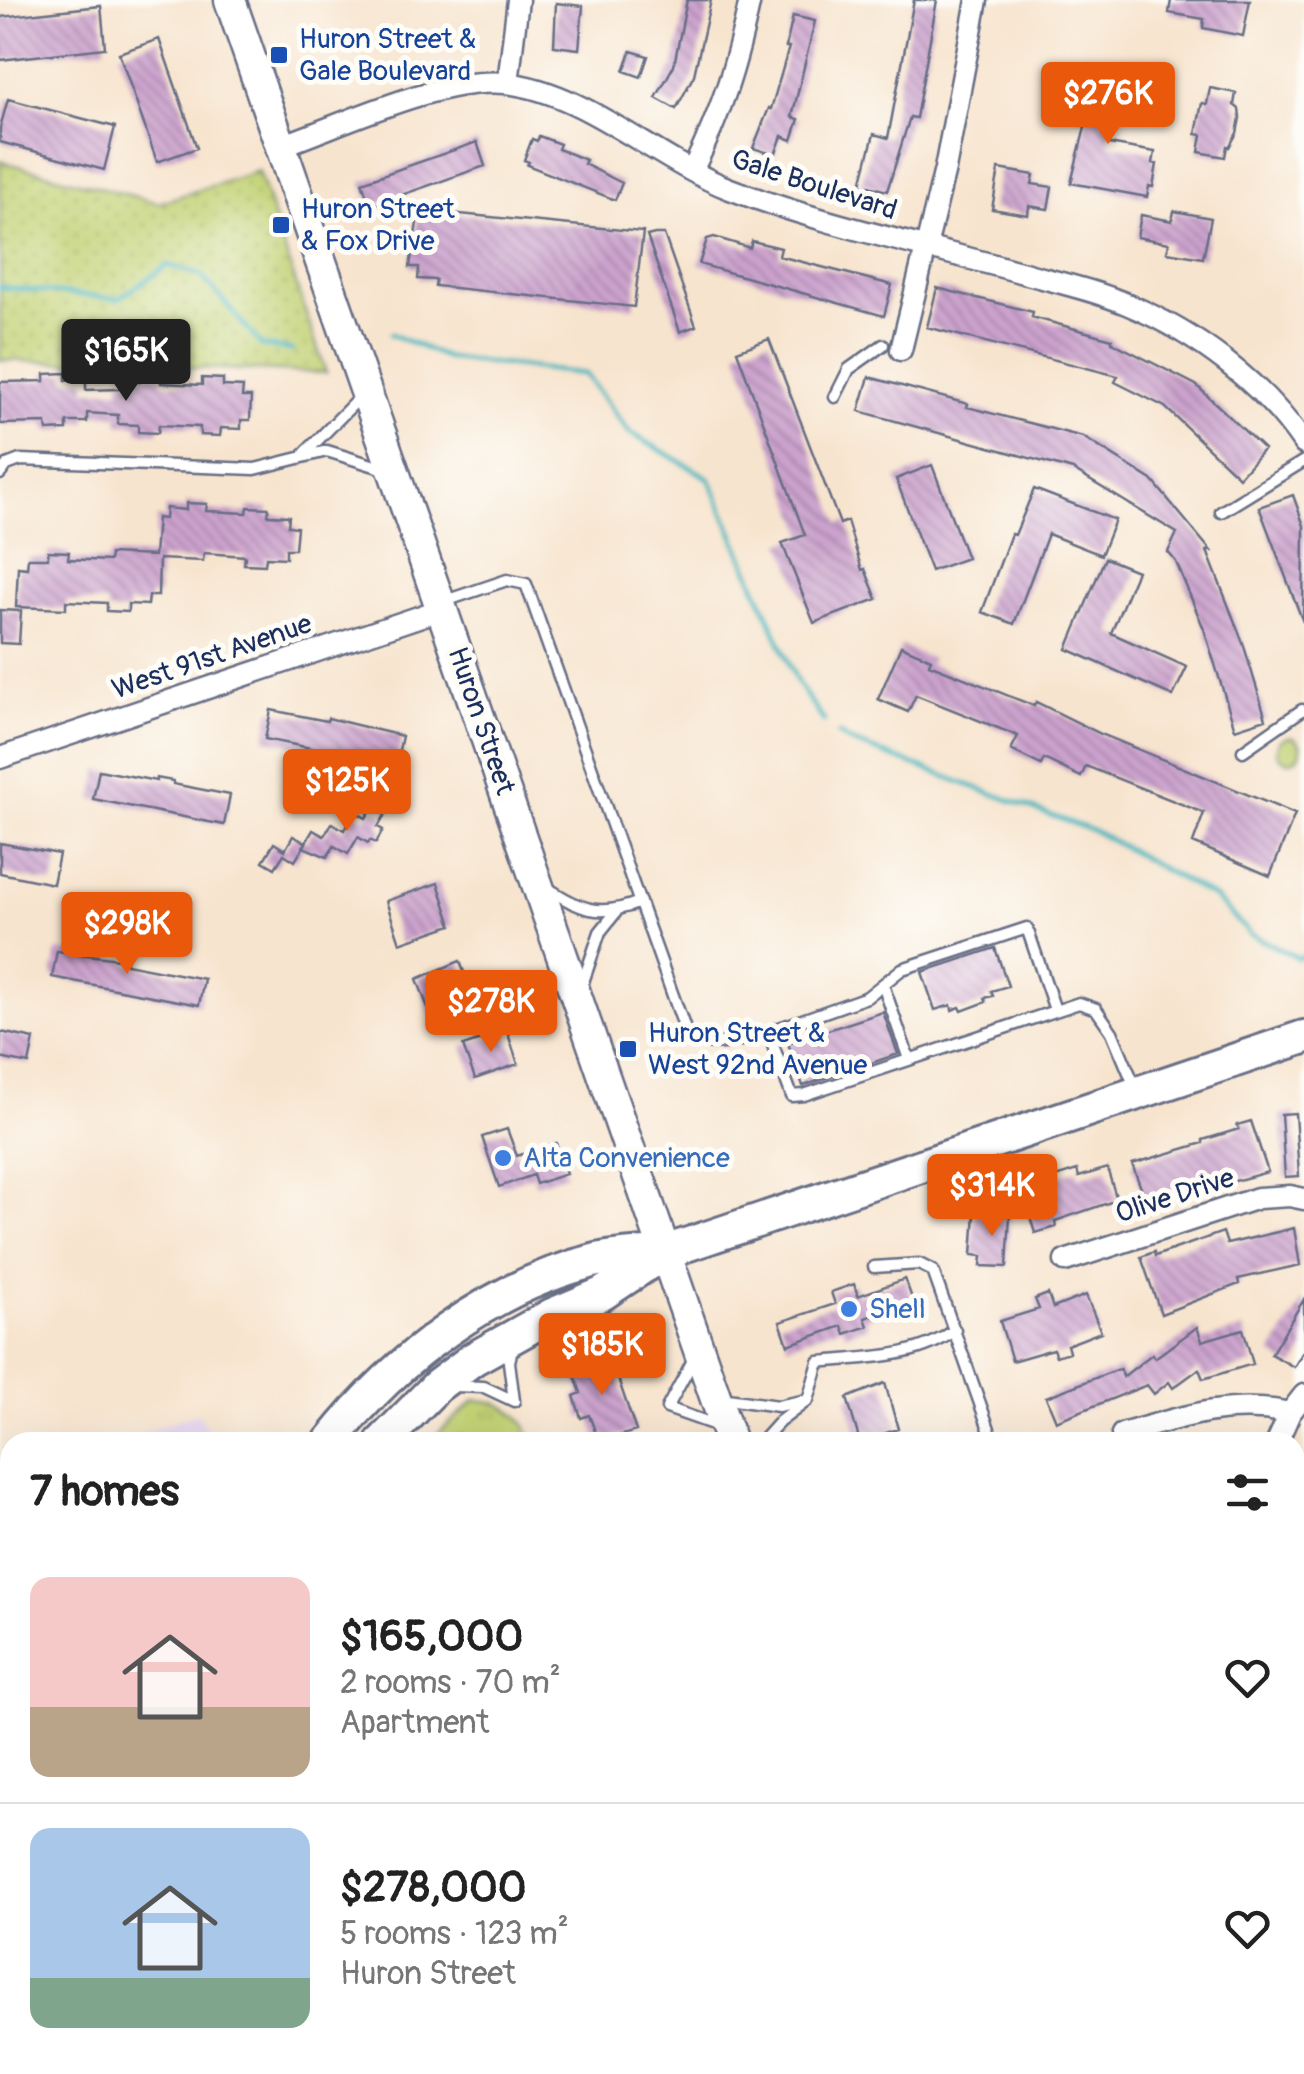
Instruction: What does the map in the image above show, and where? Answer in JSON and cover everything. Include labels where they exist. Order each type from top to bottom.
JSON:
[{"type":"main road","name":"Huron Street","points":[[230,0],[728,1432]]},
{"type":"main road","points":[[339,1432],[373,1393],[430,1341],[497,1301],[598,1260],[666,1252],[1304,1037]]},
{"type":"main road","points":[[392,1432],[436,1386],[515,1335],[602,1294],[666,1252]]},
{"type":"street","points":[[508,84],[518,0]]},
{"type":"street","points":[[692,171],[732,82],[750,0]]},
{"type":"street","points":[[892,347],[926,248],[977,0]]},
{"type":"street","name":"Gale Boulevard","points":[[281,146],[437,91],[470,84],[533,88],[565,100],[726,187],[790,210],[1104,296],[1160,320],[1228,364],[1263,396],[1304,444]]},
{"type":"street","name":"West 91st Avenue","points":[[0,758],[441,606]]},
{"type":"street","name":"Olive Drive","points":[[1066,1261],[1258,1198],[1290,1196],[1304,1200]]},
{"type":"street","points":[[1281,1432],[1304,1395]]},
{"type":"street","points":[[1130,1432],[1232,1406],[1258,1406],[1290,1413]]},
{"type":"lane","points":[[835,397],[849,369],[892,347]]},
{"type":"lane","points":[[304,454],[366,390]]},
{"type":"lane","points":[[0,474],[7,465],[20,460],[256,468],[327,450],[394,472]]},
{"type":"lane","points":[[1221,512],[1304,460]]},
{"type":"lane","points":[[441,606],[507,580],[526,584],[686,1032],[699,1042],[719,1044],[800,1022],[867,998],[902,969],[1026,928],[1055,1010]]},
{"type":"lane","points":[[1243,751],[1302,710]]},
{"type":"lane","points":[[536,881],[582,908],[616,912]]},
{"type":"lane","points":[[578,999],[600,932],[616,912],[640,902]]},
{"type":"lane","points":[[882,985],[909,1060]]},
{"type":"lane","points":[[768,1032],[792,1096],[1079,1003],[1096,1009],[1112,1032],[1138,1095]]},
{"type":"lane","points":[[848,1004],[853,1018]]},
{"type":"lane","points":[[824,1012],[830,1026]]},
{"type":"lane","points":[[800,1022],[804,1035]]},
{"type":"lane","points":[[874,1267],[918,1264],[933,1271],[989,1428]]},
{"type":"lane","points":[[770,1432],[808,1400],[819,1362],[904,1353],[954,1330]]},
{"type":"lane","points":[[436,1386],[484,1388],[514,1401],[509,1362],[515,1335]]},
{"type":"lane","points":[[699,1349],[666,1408],[720,1432]]},
{"type":"lane","points":[[716,1397],[778,1406],[808,1400]]},
{"type":"shaded area","points":[[197,1413],[211,1432],[145,1432]]},
{"type":"green space","points":[[0,161],[159,203],[258,171],[326,373],[0,360]]},
{"type":"green space","points":[[1289,737],[1298,740],[1298,758],[1289,761],[1280,758],[1277,749],[1280,740]]},
{"type":"green space","points":[[475,1400],[503,1406],[518,1417],[528,1432],[440,1432]]},
{"type":"building","points":[[687,0],[711,0],[694,75],[676,109],[656,98],[674,65]]},
{"type":"building","points":[[914,0],[937,0],[916,118],[910,117],[887,191],[861,184],[874,134],[888,138]]},
{"type":"building","points":[[1171,0],[1250,0],[1243,36],[1203,28],[1204,19],[1169,13]]},
{"type":"building","points":[[556,3],[583,6],[579,49],[554,46]]},
{"type":"building","points":[[101,6],[105,48],[0,60],[0,17]]},
{"type":"building","points":[[793,16],[815,21],[792,117],[799,119],[792,140],[782,136],[775,155],[753,148],[771,109],[789,47]]},
{"type":"building","points":[[159,39],[197,148],[157,162],[119,53]]},
{"type":"building","points":[[631,51],[648,56],[641,77],[624,71]]},
{"type":"building","points":[[1082,79],[1119,86],[1109,144],[1155,152],[1153,187],[1149,186],[1147,197],[1071,183],[1087,119],[1075,117]]},
{"type":"building","points":[[1210,88],[1236,93],[1234,105],[1240,118],[1225,157],[1199,152],[1202,135],[1196,134],[1202,103],[1207,104]]},
{"type":"building","points":[[8,99],[115,127],[104,170],[0,142]]},
{"type":"building","points":[[539,136],[560,144],[558,149],[586,160],[584,164],[622,183],[615,200],[527,165],[529,162],[524,160],[532,139],[537,141]]},
{"type":"building","points":[[477,142],[485,166],[370,206],[362,182]]},
{"type":"building","points":[[999,169],[1034,175],[1032,184],[1052,187],[1048,209],[1029,206],[1028,215],[992,209]]},
{"type":"building","points":[[419,210],[643,232],[634,307],[435,286],[436,280],[418,279],[419,267],[410,267]]},
{"type":"building","points":[[1174,211],[1211,218],[1203,258],[1167,252],[1169,243],[1137,237],[1141,215],[1172,221]]},
{"type":"building","points":[[664,234],[696,326],[680,332],[647,236]]},
{"type":"building","points":[[714,237],[750,248],[752,241],[781,248],[779,256],[892,285],[884,316],[699,264],[707,239]]},
{"type":"building","points":[[937,288],[1033,312],[1032,317],[1112,339],[1196,385],[1264,449],[1239,477],[1165,407],[1115,382],[1118,376],[927,327]]},
{"type":"building","points":[[769,339],[840,524],[847,521],[862,570],[865,569],[877,599],[814,623],[782,543],[805,535],[737,351]]},
{"type":"building","points":[[66,373],[66,380],[86,379],[86,390],[120,389],[120,382],[140,382],[140,375],[161,376],[161,383],[202,385],[202,378],[223,379],[223,386],[243,387],[242,397],[251,397],[250,420],[241,420],[241,429],[221,428],[220,436],[200,435],[200,427],[159,425],[158,433],[138,432],[138,425],[118,424],[118,415],[87,413],[87,422],[67,422],[67,430],[47,431],[46,423],[0,424],[0,382],[45,381],[45,374]]},
{"type":"building","points":[[869,377],[1083,437],[1152,480],[1211,551],[1207,551],[1243,643],[1266,719],[1235,729],[1204,629],[1176,562],[1168,552],[1177,533],[1073,470],[859,411]]},
{"type":"building","points":[[932,465],[967,558],[931,571],[896,479]]},
{"type":"building","points":[[1034,489],[1115,520],[1101,555],[1048,534],[1014,624],[982,612],[1011,534],[1015,535]]},
{"type":"building","points":[[1293,495],[1304,526],[1303,622],[1259,507]]},
{"type":"building","points":[[186,503],[207,504],[206,511],[247,513],[248,507],[269,508],[268,515],[289,516],[288,526],[297,527],[295,549],[286,549],[286,558],[266,557],[265,565],[244,564],[245,556],[204,553],[203,561],[159,559],[158,596],[149,596],[148,605],[128,604],[128,612],[107,611],[107,603],[66,601],[66,609],[16,607],[18,567],[27,568],[28,558],[48,558],[48,551],[69,552],[68,559],[109,561],[110,554],[154,556],[157,518],[165,519],[166,508],[186,510]]},
{"type":"building","points":[[1105,558],[1137,571],[1111,633],[1187,667],[1173,696],[1067,649]]},
{"type":"building","points":[[0,610],[21,611],[19,644],[0,643]]},
{"type":"building","points":[[901,646],[931,659],[929,664],[1034,706],[1036,702],[1101,734],[1295,814],[1270,876],[1193,843],[1204,813],[1086,766],[1081,777],[1044,759],[1041,765],[1011,750],[1018,736],[916,695],[908,712],[878,699]]},
{"type":"building","points":[[271,710],[327,721],[328,718],[402,736],[396,765],[265,739]]},
{"type":"building","points":[[99,770],[173,781],[230,795],[224,825],[93,799]]},
{"type":"building","points":[[372,808],[385,815],[376,843],[358,837],[348,854],[334,846],[327,857],[303,847],[313,830],[324,836],[332,823],[344,830],[355,812],[366,818]]},
{"type":"building","points":[[293,836],[306,843],[295,861],[284,854],[275,868],[263,861],[274,843],[285,850]]},
{"type":"building","points":[[0,843],[59,854],[53,884],[0,873]]},
{"type":"building","points":[[438,883],[452,925],[400,943],[386,901]]},
{"type":"building","points":[[995,948],[1008,986],[991,991],[993,996],[985,998],[986,1002],[962,1011],[960,1007],[952,1010],[951,1005],[935,1010],[922,972]]},
{"type":"building","points":[[57,951],[126,960],[126,964],[204,979],[199,1005],[52,977]]},
{"type":"building","points":[[460,961],[476,1006],[432,1019],[417,979]]},
{"type":"building","points":[[883,1012],[898,1054],[803,1086],[788,1043]]},
{"type":"building","points":[[507,1031],[518,1064],[475,1079],[463,1046]]},
{"type":"building","points":[[1,1032],[34,1039],[29,1064],[0,1058]]},
{"type":"building","points":[[1295,1113],[1299,1176],[1285,1177],[1281,1114]]},
{"type":"building","points":[[1251,1121],[1268,1172],[1217,1186],[1214,1176],[1145,1199],[1132,1164],[1203,1143]]},
{"type":"building","points":[[507,1129],[517,1156],[556,1143],[566,1174],[536,1184],[533,1175],[499,1187],[482,1137]]},
{"type":"building","points":[[1107,1168],[1117,1200],[1055,1221],[1056,1227],[1035,1233],[1021,1188],[1077,1170],[1079,1177]]},
{"type":"building","points":[[975,1213],[1010,1215],[1007,1267],[981,1266],[982,1256],[972,1255]]},
{"type":"building","points":[[1294,1228],[1300,1265],[1238,1279],[1239,1284],[1161,1314],[1141,1257],[1154,1252],[1155,1256],[1223,1232],[1227,1244]]},
{"type":"building","name":"Shell","points":[[905,1279],[913,1301],[865,1318],[868,1326],[845,1334],[842,1326],[788,1345],[780,1322],[835,1304],[831,1292],[854,1284],[858,1296]]},
{"type":"building","points":[[1048,1294],[1053,1308],[1086,1295],[1101,1332],[1067,1345],[1069,1352],[1056,1356],[1053,1349],[1012,1361],[1000,1321],[1039,1309],[1035,1299]]},
{"type":"building","points":[[1304,1299],[1304,1350],[1294,1367],[1271,1354]]},
{"type":"building","points":[[1197,1327],[1202,1341],[1243,1329],[1253,1364],[1203,1379],[1199,1369],[1173,1388],[1169,1382],[1154,1394],[1147,1385],[1056,1421],[1046,1397],[1116,1370],[1120,1369],[1123,1377]]},
{"type":"building","points":[[609,1352],[636,1431],[595,1432],[589,1415],[581,1418],[574,1396],[581,1393],[571,1364]]},
{"type":"building","points":[[885,1383],[898,1429],[857,1432],[847,1398]]},
{"type":"waterway","points":[[0,287],[118,299],[168,265],[202,276],[262,346],[292,350]]},
{"type":"waterway","points":[[391,334],[447,358],[585,374],[629,432],[709,478],[798,684],[824,721]]},
{"type":"waterway","points":[[839,734],[1096,832],[1215,898],[1250,934],[1298,958],[1304,956]]},
{"type":"place","name":"Huron Street & Gale Boulevard","points":[[279,55]]},
{"type":"place","name":"Huron Street & Fox Drive","points":[[281,225]]},
{"type":"place","name":"Huron Street & West 92nd Avenue","points":[[628,1049]]},
{"type":"place","name":"Alta Convenience","points":[[503,1158]]},
{"type":"place","name":"Shell","points":[[849,1309]]}]
